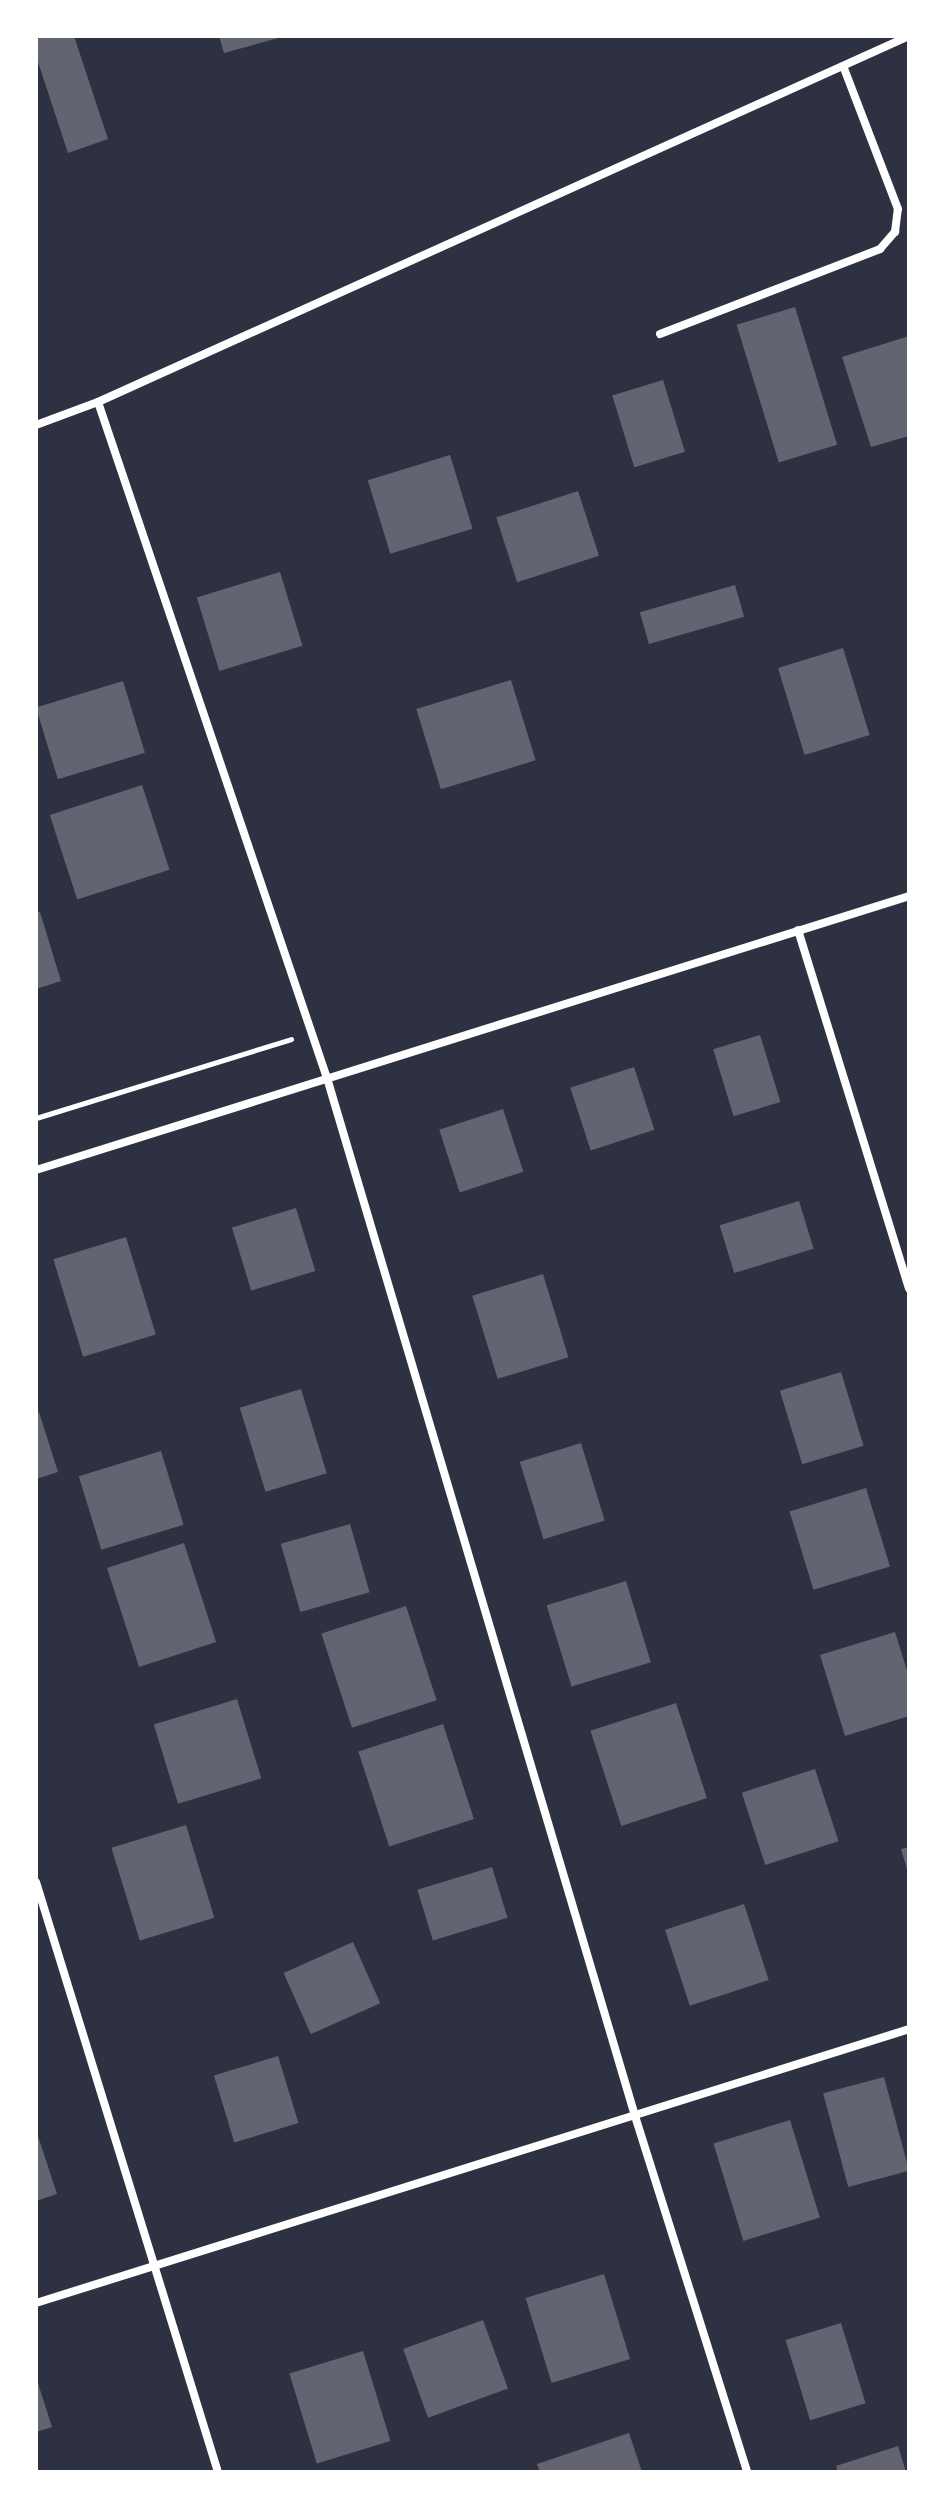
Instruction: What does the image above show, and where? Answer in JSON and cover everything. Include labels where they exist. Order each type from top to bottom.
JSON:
[{"type":"street","points":[[36,425],[98,402],[909,36]]},
{"type":"street","points":[[660,334],[880,249],[895,232],[898,209],[843,66]]},
{"type":"street","points":[[98,402],[327,1078],[635,2116],[747,2472]]},
{"type":"street","points":[[36,1170],[909,896]]},
{"type":"street","points":[[798,930],[909,1288]]},
{"type":"street","points":[[36,1882],[218,2472]]},
{"type":"street","points":[[36,2303],[909,2029]]},
{"type":"path","points":[[36,1118],[311,1032]]},
{"type":"building","points":[[36,36],[74,36],[108,139],[68,153],[36,56]]},
{"type":"building","points":[[219,36],[282,36],[282,37],[224,53]]},
{"type":"building","points":[[795,307],[837,445],[779,463],[737,325]]},
{"type":"building","points":[[909,336],[909,436],[871,447],[842,357]]},
{"type":"building","points":[[663,380],[685,452],[634,467],[612,395]]},
{"type":"building","points":[[450,455],[473,529],[390,554],[368,480]]},
{"type":"building","points":[[578,491],[599,556],[517,582],[496,518]]},
{"type":"building","points":[[280,572],[303,646],[219,671],[197,597]]},
{"type":"building","points":[[735,585],[744,617],[649,644],[640,612]]},
{"type":"building","points":[[843,648],[870,735],[805,755],[778,668]]},
{"type":"building","points":[[511,680],[536,760],[441,789],[416,709]]},
{"type":"building","points":[[123,681],[145,753],[58,779],[36,708]]},
{"type":"building","points":[[142,785],[170,870],[77,900],[50,815]]},
{"type":"building","points":[[40,912],[61,981],[36,989],[36,913]]},
{"type":"building","points":[[760,1035],[780,1102],[734,1116],[713,1049]]},
{"type":"building","points":[[634,1067],[654,1130],[591,1150],[570,1088]]},
{"type":"building","points":[[503,1109],[523,1172],[460,1192],[439,1130]]},
{"type":"building","points":[[799,1201],[814,1249],[734,1273],[720,1225]]},
{"type":"building","points":[[296,1208],[315,1271],[251,1291],[232,1228]]},
{"type":"building","points":[[126,1237],[156,1335],[83,1357],[53,1259]]},
{"type":"building","points":[[543,1274],[568,1357],[498,1379],[472,1296]]},
{"type":"building","points":[[841,1372],[864,1446],[802,1464],[780,1391]]},
{"type":"building","points":[[301,1389],[327,1473],[266,1492],[240,1408]]},
{"type":"building","points":[[39,1412],[58,1472],[36,1479],[36,1413]]},
{"type":"building","points":[[581,1443],[605,1520],[543,1539],[520,1462]]},
{"type":"building","points":[[161,1451],[184,1525],[101,1550],[79,1476]]},
{"type":"building","points":[[866,1488],[890,1566],[813,1590],[789,1511]]},
{"type":"building","points":[[350,1524],[370,1592],[300,1612],[281,1544]]},
{"type":"building","points":[[184,1543],[216,1642],[139,1667],[107,1568]]},
{"type":"building","points":[[626,1581],[651,1662],[571,1687],[547,1605]]},
{"type":"building","points":[[406,1606],[437,1700],[352,1728],[321,1634]]},
{"type":"building","points":[[895,1632],[909,1677],[909,1716],[845,1736],[820,1655]]},
{"type":"building","points":[[237,1699],[261,1778],[178,1804],[154,1724]]},
{"type":"building","points":[[676,1703],[707,1798],[621,1826],[590,1731]]},
{"type":"building","points":[[443,1724],[474,1819],[389,1847],[358,1752]]},
{"type":"building","points":[[815,1769],[838,1841],[765,1865],[742,1793]]},
{"type":"building","points":[[186,1825],[214,1918],[140,1941],[111,1848]]},
{"type":"building","points":[[909,1847],[909,1873],[908,1873],[901,1849]]},
{"type":"building","points":[[492,1867],[507,1918],[433,1940],[417,1890]]},
{"type":"building","points":[[744,1904],[769,1980],[690,2006],[665,1930]]},
{"type":"building","points":[[353,1942],[380,2003],[311,2034],[284,1973]]},
{"type":"building","points":[[278,2056],[298,2123],[234,2143],[214,2076]]},
{"type":"building","points":[[884,2077],[909,2171],[848,2187],[823,2093]]},
{"type":"building","points":[[790,2120],[820,2218],[743,2241],[713,2143]]},
{"type":"building","points":[[36,2130],[57,2194],[36,2201]]},
{"type":"building","points":[[604,2274],[630,2359],[552,2383],[526,2298]]},
{"type":"building","points":[[483,2320],[508,2389],[428,2418],[403,2349]]},
{"type":"building","points":[[841,2323],[866,2403],[810,2420],[786,2340]]},
{"type":"building","points":[[363,2351],[390,2441],[317,2463],[289,2374]]},
{"type":"building","points":[[36,2377],[52,2427],[36,2432]]},
{"type":"building","points":[[629,2433],[642,2472],[540,2472],[537,2464]]},
{"type":"building","points":[[898,2446],[906,2472],[838,2472],[836,2466]]}]
